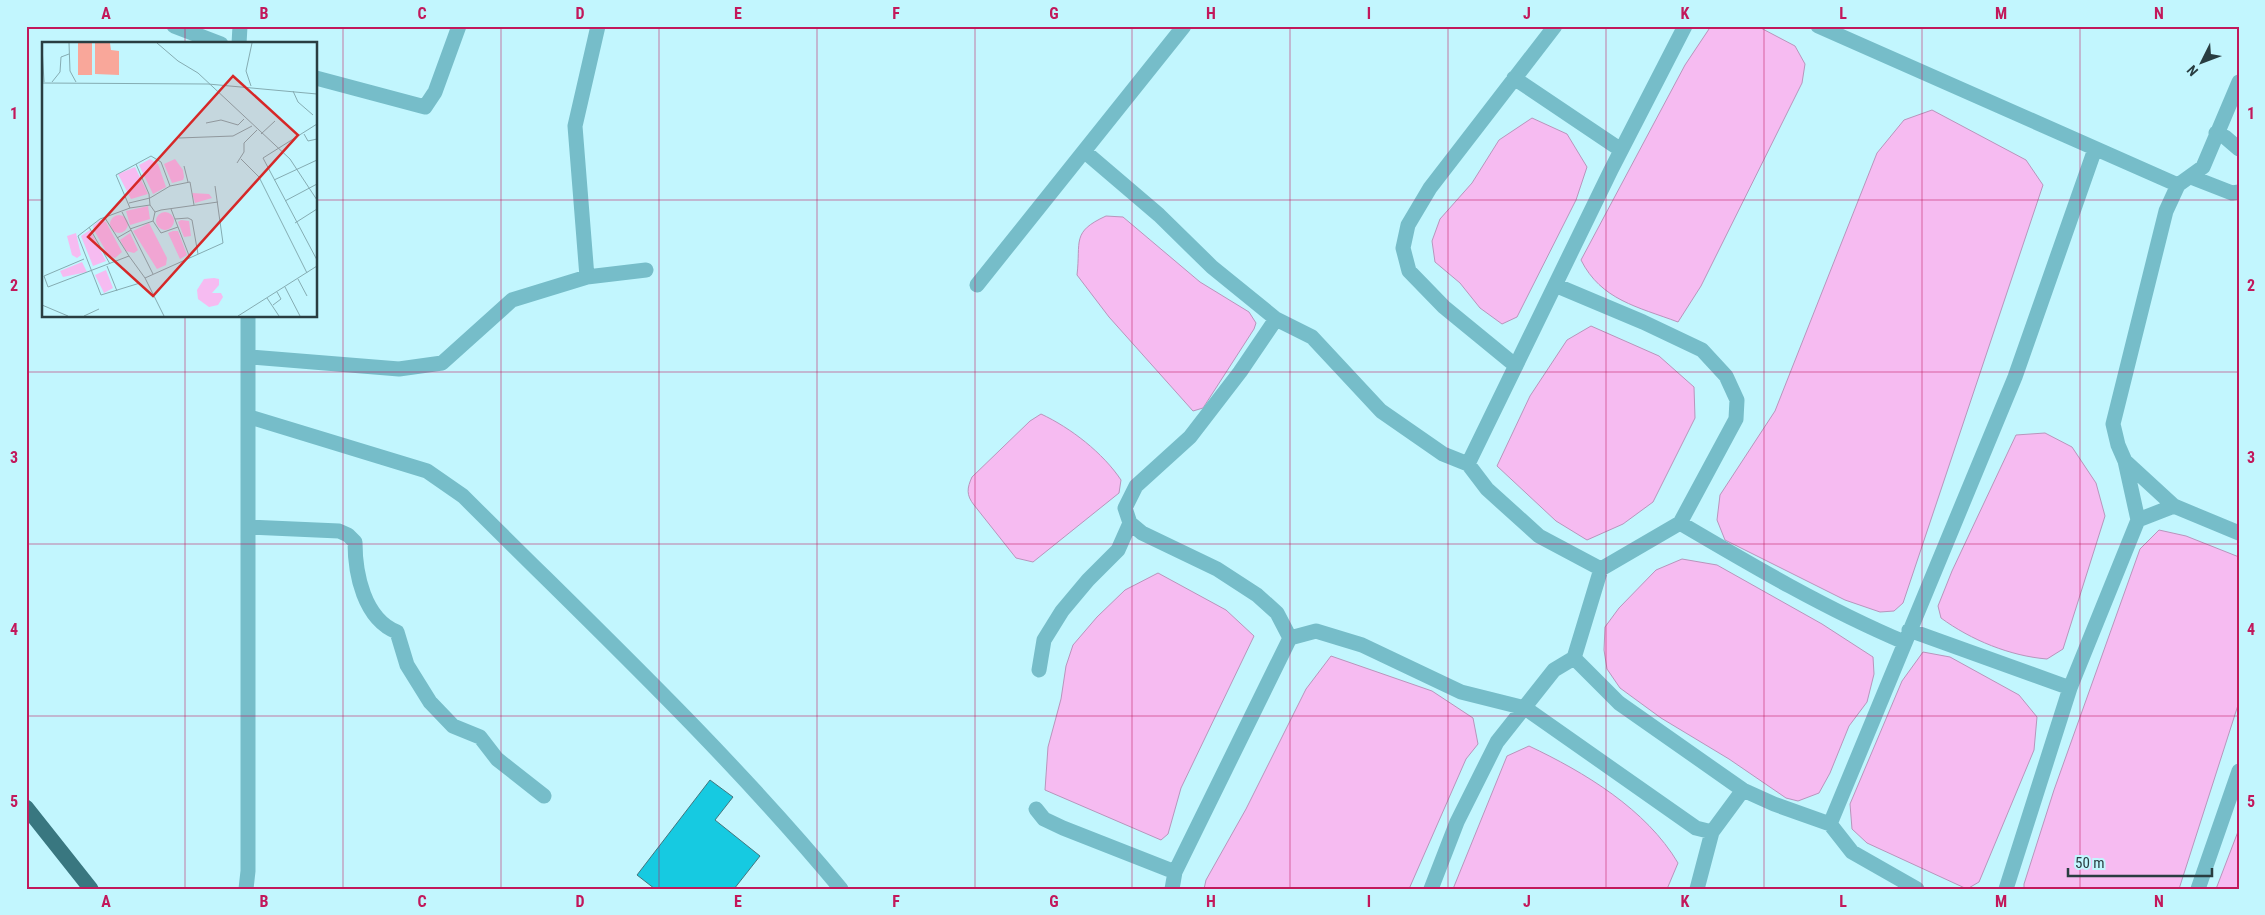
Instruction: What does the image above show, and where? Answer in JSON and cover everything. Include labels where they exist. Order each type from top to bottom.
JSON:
[{"type":"highway","points":[[26,807],[91,889]]},
{"type":"street","points":[[174,26],[216,42]]},
{"type":"street","points":[[239,42],[240,26]]},
{"type":"street","points":[[318,79],[425,107],[435,92],[459,26]]},
{"type":"street","points":[[587,277],[575,126],[598,26]]},
{"type":"street","points":[[977,285],[1184,26]]},
{"type":"street","points":[[1516,366],[1444,307],[1410,271],[1403,248],[1408,225],[1430,188],[1555,26]]},
{"type":"street","points":[[1468,464],[1621,150],[1685,26]]},
{"type":"street","points":[[1818,26],[2178,185]]},
{"type":"street","points":[[1514,78],[1621,150]]},
{"type":"street","points":[[2006,889],[2070,688],[2138,520],[2126,462],[2118,445],[2113,424],[2166,211],[2178,185],[2203,168],[2216,132],[2239,82]]},
{"type":"street","points":[[2216,132],[2239,149]]},
{"type":"street","points":[[1830,824],[2015,377],[2095,149]]},
{"type":"street","points":[[1084,151],[1159,215],[1212,267],[1276,319],[1312,337],[1381,411],[1443,454],[1468,464],[1487,488],[1539,536],[1601,569]]},
{"type":"street","points":[[2191,177],[2232,193],[2239,192]]},
{"type":"street","points":[[250,357],[398,369],[442,363],[512,300],[587,277],[646,270]]},
{"type":"street","points":[[1431,889],[1457,822],[1496,742],[1554,670],[1574,658],[1601,569],[1680,522],[1736,420],[1737,400],[1726,376],[1702,350],[1643,322],[1555,286]]},
{"type":"street","points":[[245,889],[248,871],[250,418],[248,318]]},
{"type":"street","points":[[1276,319],[1240,372],[1190,437],[1136,486],[1124,508],[1130,523],[1142,533],[1216,570],[1257,595],[1277,613],[1290,638]]},
{"type":"street","points":[[250,418],[427,471],[463,496],[718,751],[789,826],[841,889]]},
{"type":"street","points":[[2126,462],[2174,506],[2239,533]]},
{"type":"street","points":[[2138,520],[2174,506]]},
{"type":"street","points":[[1680,522],[1737,557],[1852,620],[2070,688]]},
{"type":"street","points":[[1039,670],[1044,640],[1062,611],[1088,580],[1118,550],[1130,523]]},
{"type":"street","points":[[249,527],[338,532],[348,535],[355,542],[355,558],[362,593],[372,610],[390,629],[397,632],[407,665],[430,702],[453,726],[480,737],[497,759],[544,796]]},
{"type":"street","points":[[1172,889],[1175,872],[1290,638],[1316,631],[1362,644],[1461,692],[1525,708],[1696,828],[1712,832]]},
{"type":"street","points":[[1574,658],[1619,703],[1743,790],[1774,804],[1830,824],[1852,852],[1916,889]]},
{"type":"street","points":[[2198,889],[2239,771]]},
{"type":"street","points":[[1697,889],[1712,832],[1743,790]]},
{"type":"street","points":[[1036,809],[1044,819],[1063,828],[1175,872]]},
{"type":"shaded area","points":[[1711,26],[1757,26],[1795,46],[1805,64],[1802,83],[1701,286],[1678,322],[1635,306],[1610,293],[1589,274],[1581,260],[1685,65]]},
{"type":"shaded area","points":[[1932,110],[2026,160],[2043,185],[1903,603],[1894,611],[1880,612],[1845,600],[1725,540],[1717,520],[1720,495],[1775,411],[1877,153],[1904,120]]},
{"type":"shaded area","points":[[1532,118],[1567,134],[1587,167],[1576,200],[1517,317],[1502,324],[1480,308],[1460,283],[1435,262],[1432,241],[1440,219],[1472,183],[1499,140]]},
{"type":"shaded area","points":[[1106,216],[1123,217],[1200,282],[1249,312],[1256,323],[1203,408],[1193,411],[1109,317],[1077,275],[1082,233],[1087,227]]},
{"type":"shaded area","points":[[1591,326],[1659,356],[1694,387],[1695,418],[1653,502],[1623,524],[1587,540],[1556,521],[1497,466],[1530,396],[1567,340]]},
{"type":"shaded area","points":[[1041,414],[1064,426],[1086,442],[1105,460],[1121,480],[1119,493],[1033,562],[1016,558],[974,505],[968,491],[972,477],[1030,421]]},
{"type":"shaded area","points":[[2045,433],[2072,447],[2096,483],[2105,516],[2063,649],[2047,659],[2005,651],[1978,640],[1941,618],[1938,606],[1952,571],[2016,435]]},
{"type":"shaded area","points":[[2159,530],[2186,536],[2239,557],[2239,702],[2179,889],[2024,889],[2054,790],[2140,549]]},
{"type":"shaded area","points":[[1682,559],[1717,565],[1822,624],[1873,657],[1874,674],[1867,702],[1849,726],[1830,773],[1819,793],[1798,801],[1786,798],[1729,759],[1661,718],[1620,688],[1607,669],[1604,650],[1605,627],[1619,608],[1656,570]]},
{"type":"shaded area","points":[[1158,573],[1226,610],[1254,636],[1181,788],[1168,834],[1161,840],[1045,790],[1048,747],[1061,699],[1066,666],[1073,645],[1097,617],[1125,590]]},
{"type":"shaded area","points":[[1923,652],[1950,657],[2019,695],[2037,717],[2034,750],[1979,882],[1967,889],[1867,843],[1852,829],[1850,804],[1902,681]]},
{"type":"shaded area","points":[[1331,656],[1432,691],[1473,718],[1478,744],[1466,759],[1409,889],[1204,889],[1206,880],[1246,809],[1306,689]]},
{"type":"shaded area","points":[[1529,746],[1592,780],[1631,809],[1649,826],[1678,863],[1667,889],[1453,889],[1507,756]]},
{"type":"shaded area","points":[[2239,829],[2239,889],[2216,889]]},
{"type":"building","points":[[710,780],[733,797],[715,820],[760,856],[734,889],[655,889],[637,875]]}]
